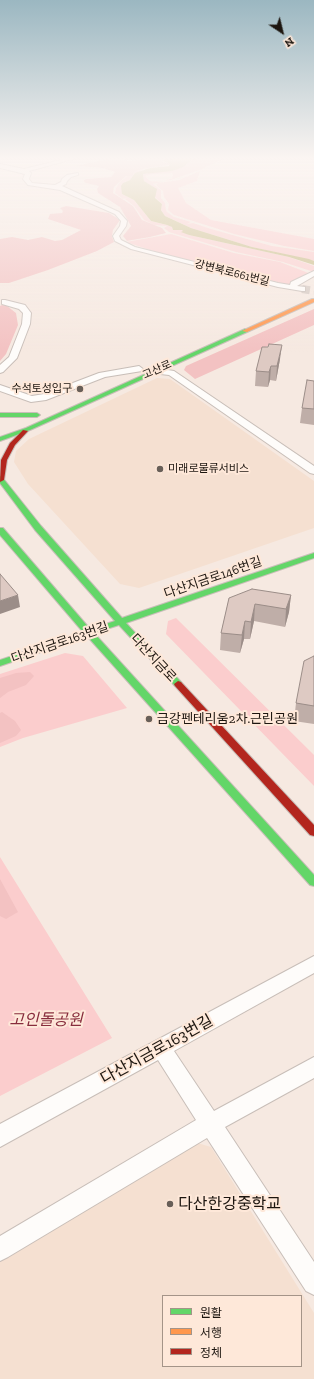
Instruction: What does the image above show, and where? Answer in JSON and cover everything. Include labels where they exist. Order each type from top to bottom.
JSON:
[{"type":"street","name":"강변북로661번길","points":[[124,223],[116,236],[118,241],[133,248],[278,285],[302,289]]},
{"type":"street","points":[[292,287],[294,284],[314,274]]},
{"type":"street","name":"고산로","points":[[7,426],[37,415],[314,293]]},
{"type":"street","name":"고산로","points":[[0,439],[28,429],[314,300]]},
{"type":"street","points":[[0,370],[13,358],[26,324],[27,313],[22,308],[2,301]]},
{"type":"street","points":[[172,364],[176,370],[314,464]]},
{"type":"street","points":[[0,388],[31,399],[46,397],[102,375],[139,369]]},
{"type":"street","points":[[155,371],[171,373],[314,471]]},
{"type":"street","points":[[0,415],[37,415]]},
{"type":"street","points":[[1,479],[4,460],[12,444],[28,429]]},
{"type":"street","name":"다산지금로","points":[[1,479],[38,528],[116,612],[120,622],[314,832]]},
{"type":"street","points":[[0,530],[78,625],[90,633],[314,882]]},
{"type":"street","name":"다산지금로146번길","points":[[120,622],[314,554]]},
{"type":"street","name":"다산지금로163번길","points":[[78,625],[116,612]]},
{"type":"street","name":"다산지금로163번길","points":[[0,663],[120,622]]},
{"type":"street","name":"다산지금로163번길","points":[[0,1136],[314,964]]},
{"type":"street","points":[[161,1048],[314,1284]]},
{"type":"street","points":[[0,1249],[210,1124],[314,1067]]},
{"type":"shaded area","points":[[61,223],[118,223],[113,230],[112,236],[114,242],[97,251],[9,283],[0,283],[0,239],[12,237],[28,240],[42,237],[55,241],[62,240],[81,230]]},
{"type":"shaded area","points":[[129,223],[150,223],[162,228],[166,233],[127,241],[123,236],[131,226]]},
{"type":"shaded area","points":[[160,223],[181,223],[191,228],[252,247],[309,259],[314,261],[314,265],[289,257],[189,235],[181,232],[183,231],[182,230],[173,230],[172,227]]},
{"type":"shaded area","points":[[0,306],[7,306],[16,313],[18,325],[6,354],[0,361]]},
{"type":"shaded area","points":[[314,309],[314,325],[195,379],[184,370],[186,366]]},
{"type":"shaded area","points":[[157,378],[170,379],[314,481],[314,528],[139,588],[120,584],[28,484],[14,462],[16,451],[29,439]]},
{"type":"shaded area","points":[[30,672],[34,676],[26,685],[8,692],[0,698],[0,678],[16,673]]},
{"type":"shaded area","points":[[2,712],[15,721],[21,730],[16,736],[0,743],[0,713]]},
{"type":"shaded area","points":[[0,879],[18,912],[6,919],[0,916]]},
{"type":"shaded area","name":"다산한강중학교","points":[[194,1142],[211,1147],[314,1313],[314,1379],[0,1379],[0,1261]]},
{"type":"green space","points":[[151,223],[160,223],[172,227],[173,230],[182,230],[189,235],[289,257],[314,266],[314,272],[283,262],[236,252],[169,232],[164,228],[167,226]]},
{"type":"green space","points":[[181,223],[194,223],[272,246],[314,252],[314,261],[252,247],[191,228]]},
{"type":"green space","points":[[200,223],[229,223],[314,239],[314,251],[284,246],[234,234]]},
{"type":"green space","points":[[171,234],[234,253],[280,262],[311,274],[288,285],[225,268],[165,255],[126,242]]},
{"type":"green space","points":[[176,618],[314,755],[314,786],[166,634],[168,621]]},
{"type":"green space","points":[[65,653],[83,656],[127,708],[23,738],[0,747],[0,674]]},
{"type":"green space","name":"고인돌공원","points":[[0,857],[112,1038],[0,1096]]},
{"type":"building","points":[[269,344],[282,345],[277,366],[271,366],[269,372],[256,371],[262,347],[268,347]]},
{"type":"building","points":[[307,380],[314,381],[314,409],[302,408]]},
{"type":"building","points":[[0,574],[18,595],[0,601]]},
{"type":"building","points":[[252,589],[291,595],[286,609],[255,604],[251,622],[245,621],[242,635],[221,633],[229,598]]},
{"type":"building","points":[[314,656],[314,706],[296,703],[304,661]]},
{"type":"tunnel","points":[[302,289],[314,291]]},
{"type":"traffic: fast","points":[[0,439],[28,429],[245,331]]},
{"type":"traffic: fast","points":[[0,415],[37,415]]},
{"type":"traffic: fast","points":[[0,478],[38,528],[93,592],[178,684]]},
{"type":"traffic: fast","points":[[0,530],[61,602],[314,882]]},
{"type":"traffic: fast","points":[[0,663],[314,555]]},
{"type":"traffic: slow","points":[[245,331],[314,300]]},
{"type":"traffic: jam","points":[[1,480],[4,460],[12,444],[25,431]]},
{"type":"traffic: jam","points":[[178,684],[314,832]]},
{"type":"place","name":"수석토성입구","points":[[80,389]]},
{"type":"place","name":"미래로물류서비스","points":[[160,469]]},
{"type":"place","name":"금강펜테리움2차.근린공원","points":[[149,719]]},
{"type":"place","name":"다산한강중학교","points":[[170,1204]]}]
